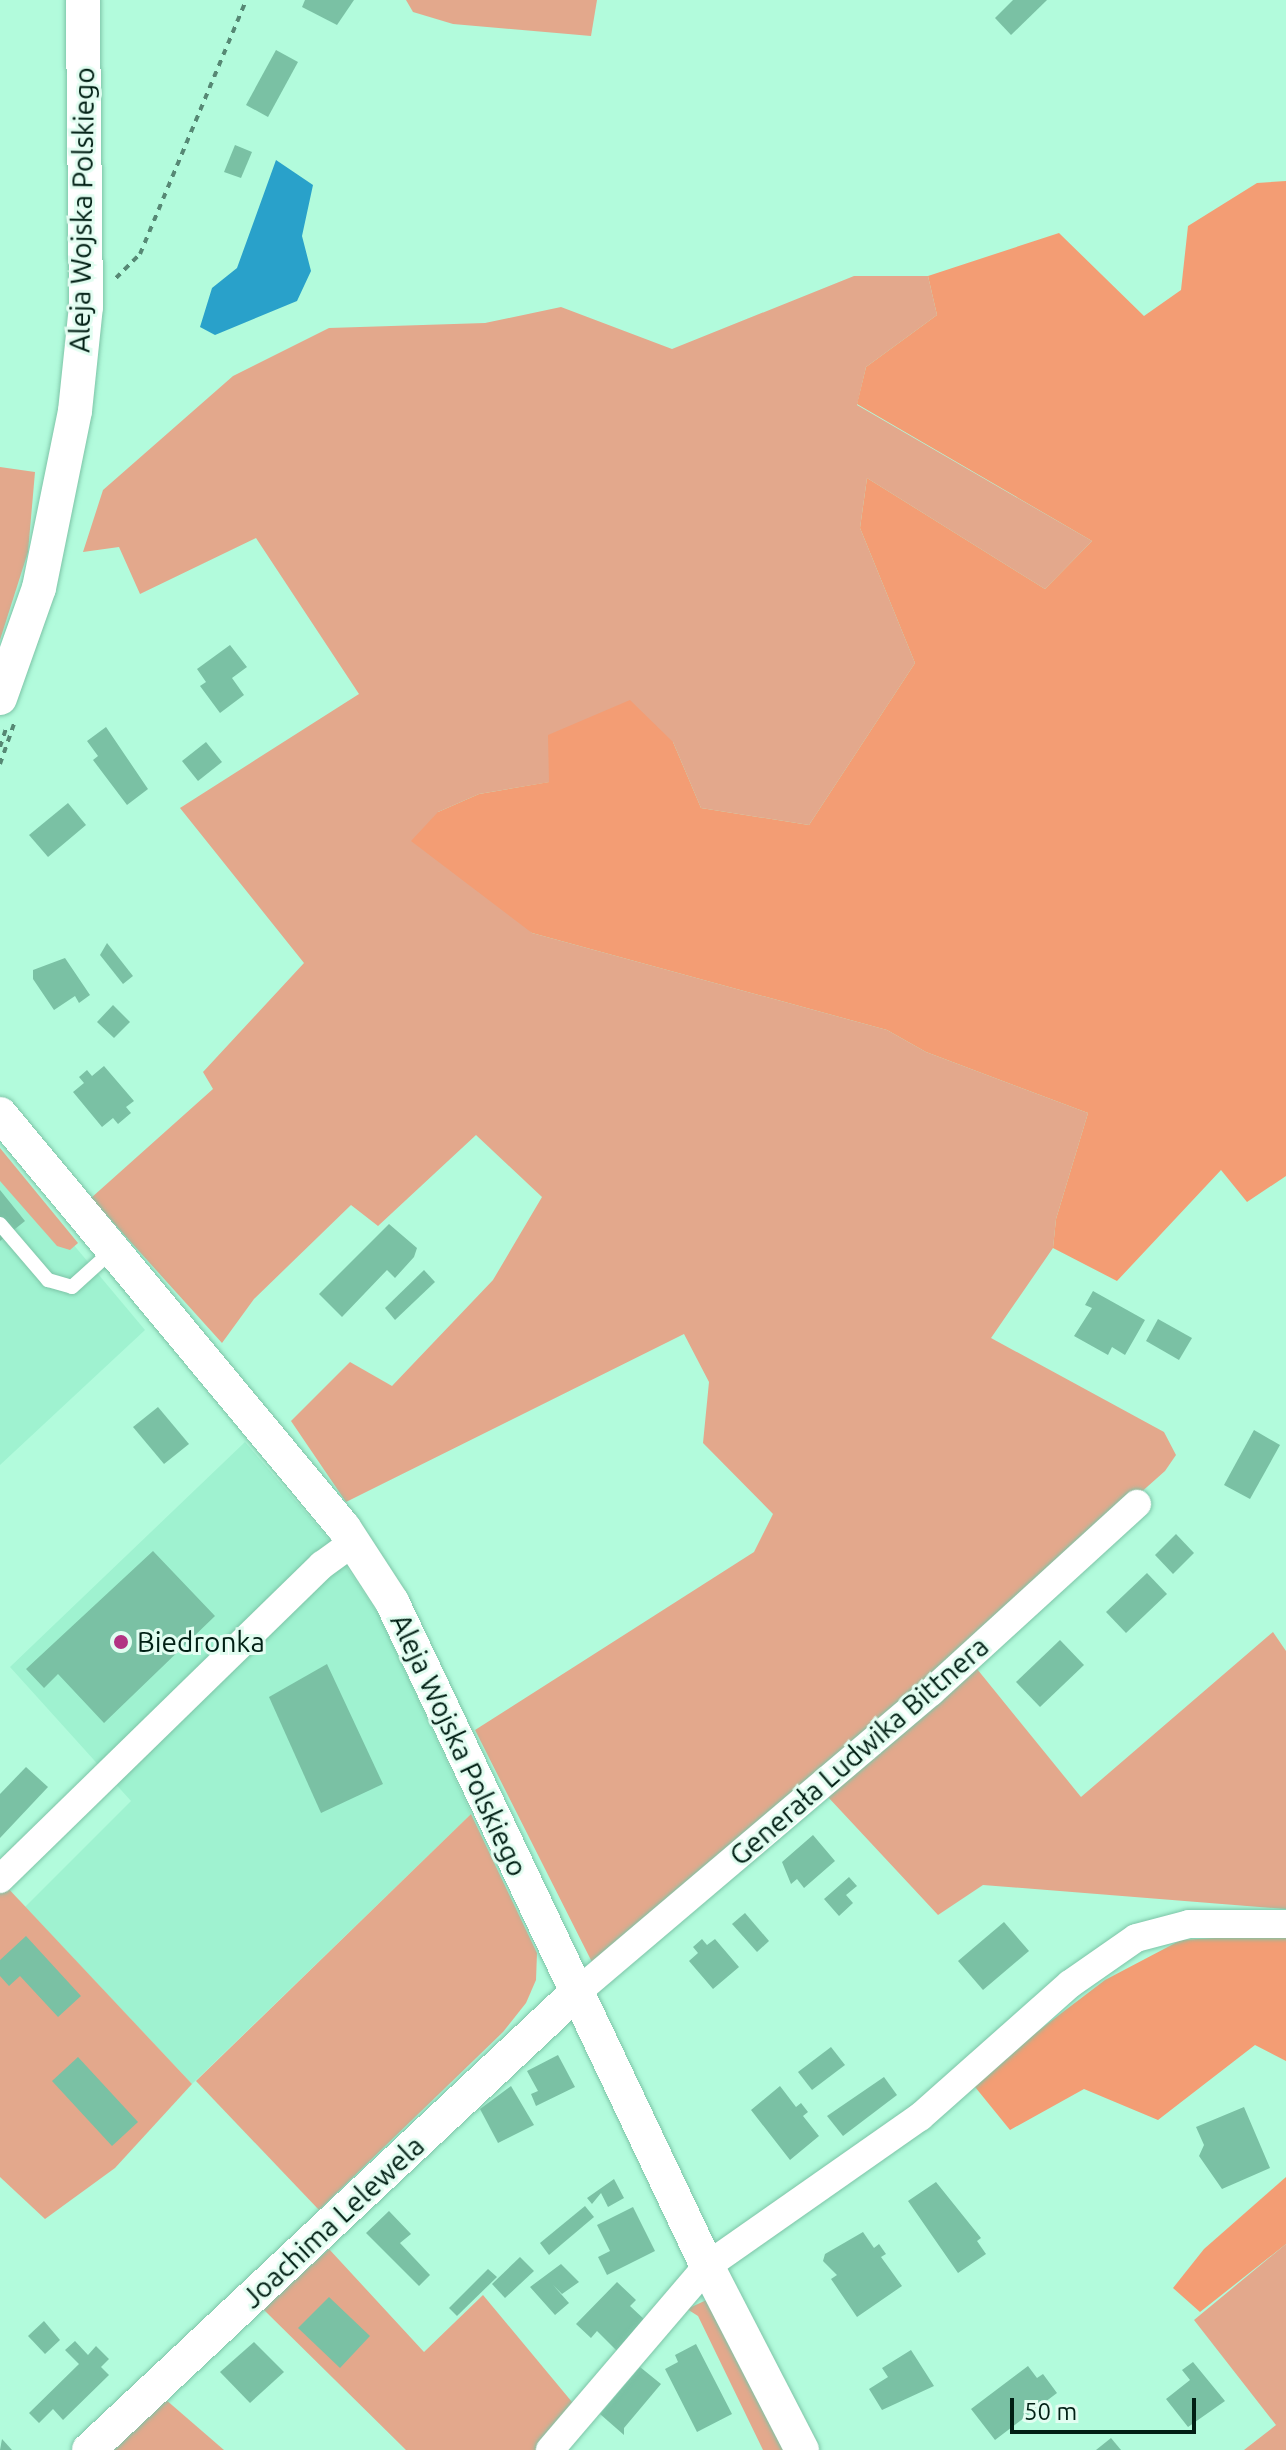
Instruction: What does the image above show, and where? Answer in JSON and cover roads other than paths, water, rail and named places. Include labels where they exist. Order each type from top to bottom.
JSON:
[{"type":"street","name":"Aleja Wojska Polskiego","points":[[0,698],[39,588],[75,411],[86,307],[83,0]]},
{"type":"street","name":"Aleja Wojska Polskiego","points":[[0,1114],[354,1542],[392,1602],[707,2266],[802,2450]]},
{"type":"street","name":"Generała Ludwika Bittnera","points":[[576,1993],[931,1692],[1137,1504]]},
{"type":"street","points":[[0,1879],[322,1565],[354,1542]]},
{"type":"street","points":[[550,2450],[707,2266],[920,2117],[1070,1984],[1136,1938],[1189,1924],[1286,1924]]},
{"type":"street","name":"Joachima Lelewela","points":[[89,2450],[576,1993]]},
{"type":"lane","points":[[0,1224],[48,1280],[72,1287],[113,1250]]},
{"type":"water","points":[[276,160],[313,185],[302,236],[311,271],[297,301],[215,335],[200,327],[212,288],[237,268]]},
{"type":"place","name":"Biedronka","points":[[121,1642]]}]
